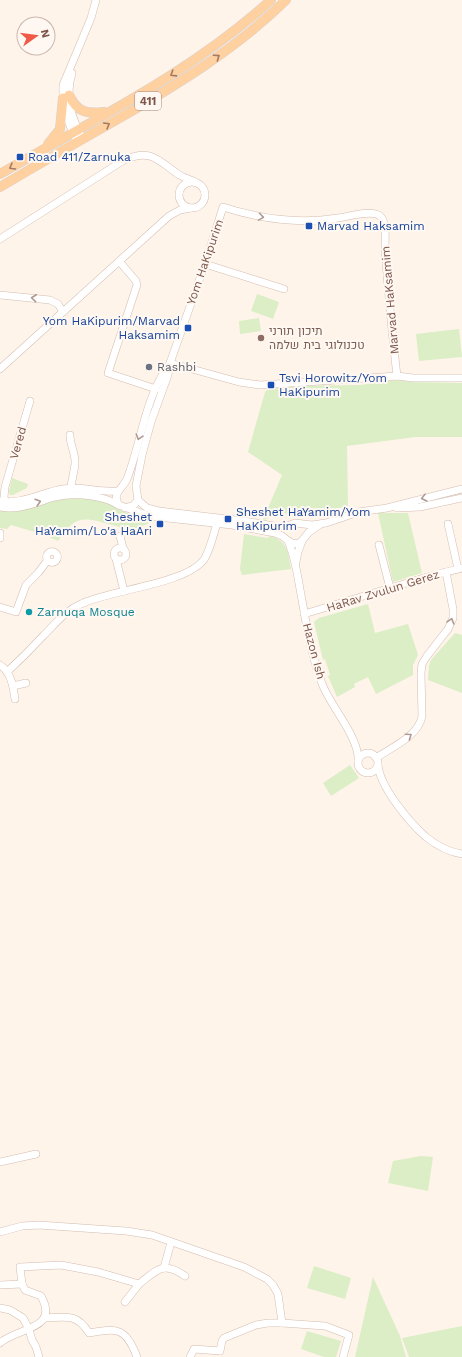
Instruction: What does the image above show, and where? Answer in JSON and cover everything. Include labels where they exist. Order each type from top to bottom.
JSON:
[{"type":"main road","name":"411","points":[[0,174],[176,72],[209,50],[242,25],[271,0]]},
{"type":"main road","name":"411","points":[[0,187],[187,78],[263,22],[286,0]]},
{"type":"main road","points":[[42,150],[60,129],[66,97],[82,111],[95,113],[110,111]]},
{"type":"street","points":[[80,140],[75,131],[66,97],[76,55],[91,18],[96,0]]},
{"type":"street","points":[[0,239],[130,157],[145,155],[151,156],[162,161],[176,173],[204,188],[206,196],[201,205],[180,210],[169,216]]},
{"type":"street","points":[[0,369],[169,216],[175,208],[181,188],[181,183],[176,173]]},
{"type":"street","points":[[181,188],[187,183],[195,182]]},
{"type":"street","points":[[179,196],[184,205],[191,208]]},
{"type":"street","name":"Yom HaKipurim","points":[[137,496],[138,477],[147,436],[168,375],[170,363],[224,207]]},
{"type":"street","name":"Marvad HaKsamim","points":[[224,207],[255,216],[290,220],[336,219],[373,212],[380,216],[385,229],[387,285],[397,376]]},
{"type":"street","points":[[119,262],[136,281],[137,285],[108,373],[156,389]]},
{"type":"street","points":[[205,264],[284,289]]},
{"type":"street","points":[[0,294],[50,300],[58,304],[63,312]]},
{"type":"street","points":[[170,363],[239,382],[260,385],[397,376],[413,378],[462,378]]},
{"type":"street","name":"Yom HaKipurim","points":[[120,489],[127,478],[156,389],[170,363]]},
{"type":"street","name":"Vered","points":[[3,505],[5,487],[30,401]]},
{"type":"street","points":[[70,435],[70,443],[75,457],[75,463],[70,492]]},
{"type":"street","points":[[3,505],[20,508],[87,488],[101,491],[128,487],[134,490],[143,506],[152,510],[218,521],[276,534],[294,544],[304,539],[312,529],[321,524]]},
{"type":"street","points":[[120,489],[116,496],[122,507]]},
{"type":"street","points":[[70,492],[111,500],[122,507],[149,516],[218,521],[244,521],[280,527],[288,526],[294,523],[308,526],[321,524],[359,512],[387,508],[462,489]]},
{"type":"street","points":[[122,507],[129,508],[134,505],[137,496]]},
{"type":"street","points":[[387,508],[420,508],[462,498]]},
{"type":"street","points":[[8,672],[61,616],[81,604],[184,574],[200,564],[207,552],[218,521]]},
{"type":"street","points":[[299,524],[305,529],[304,539]]},
{"type":"street","points":[[448,524],[460,569]]},
{"type":"street","points":[[287,540],[285,531],[288,526]]},
{"type":"street","points":[[0,533],[0,538]]},
{"type":"street","points":[[120,536],[123,548],[120,547],[115,550],[114,555],[124,591]]},
{"type":"street","name":"Hazon Ish","points":[[296,570],[297,555],[304,539]]},
{"type":"street","name":"Hazon Ish","points":[[287,540],[294,558],[304,614],[313,655],[321,681],[355,744],[358,753],[358,761]]},
{"type":"street","points":[[379,545],[390,588]]},
{"type":"street","points":[[0,607],[16,612],[26,585],[47,561]]},
{"type":"street","name":"HaRav Zvulun Gerez","points":[[304,614],[460,569]]},
{"type":"street","points":[[375,759],[413,733],[421,723],[422,664],[448,629],[453,618],[453,609],[446,572]]},
{"type":"street","points":[[0,665],[8,672],[13,686],[15,699]]},
{"type":"street","points":[[13,686],[26,684]]},
{"type":"street","name":"Hazon Ish","points":[[346,727],[375,759],[380,776],[386,788]]},
{"type":"street","points":[[362,754],[375,759],[375,771],[367,774],[359,769],[358,761],[362,754]]},
{"type":"street","name":"Hazon Ish","points":[[367,774],[378,779],[405,814],[425,836],[442,847],[455,853],[462,854]]},
{"type":"street","points":[[0,1162],[36,1154]]},
{"type":"street","points":[[0,1232],[22,1226],[38,1225],[138,1232],[152,1235],[244,1267],[270,1282],[278,1294],[282,1322]]},
{"type":"street","points":[[164,1268],[171,1242]]},
{"type":"street","points":[[0,1343],[13,1334],[29,1329],[42,1322],[45,1318],[46,1309],[41,1296],[25,1290],[22,1284],[20,1268],[61,1265],[98,1272],[139,1284]]},
{"type":"street","points":[[125,1302],[139,1284],[157,1270],[164,1268],[174,1269],[185,1276]]},
{"type":"street","points":[[0,1285],[22,1284]]},
{"type":"street","points":[[0,1308],[10,1310],[23,1318],[40,1357]]},
{"type":"street","points":[[45,1318],[71,1317],[84,1326],[89,1333],[106,1330],[117,1330],[123,1332],[137,1357]]},
{"type":"street","points":[[190,1357],[194,1349],[221,1354],[222,1341],[228,1335],[256,1325],[282,1322],[326,1326],[346,1332],[349,1335],[343,1357]]},
{"type":"green space","points":[[257,294],[279,302],[273,319],[251,311]]},
{"type":"green space","points":[[259,318],[261,331],[240,334],[239,321]]},
{"type":"green space","points":[[459,329],[462,357],[419,361],[416,334]]},
{"type":"green space","points":[[396,380],[410,382],[462,383],[462,437],[415,437],[347,446],[348,506],[302,517],[283,513],[263,520],[282,475],[248,452],[265,392],[270,387],[277,386],[360,385]]},
{"type":"green space","points":[[12,478],[28,484],[27,488],[10,495],[9,492]]},
{"type":"green space","points":[[59,498],[94,498],[113,505],[122,511],[153,521],[134,528],[124,529],[95,520],[81,520],[70,526],[58,541],[45,535],[11,525],[7,529],[0,528],[0,509]]},
{"type":"green space","points":[[378,513],[408,513],[422,573],[393,582]]},
{"type":"green space","points":[[244,534],[267,538],[270,536],[276,538],[284,544],[288,552],[291,569],[242,575],[240,569]]},
{"type":"green space","points":[[368,604],[375,633],[408,624],[418,655],[413,665],[413,675],[376,694],[368,677],[354,684],[355,687],[337,697],[328,676],[330,675],[325,659],[323,660],[314,622],[319,618]]},
{"type":"green space","points":[[455,633],[462,635],[462,693],[428,680],[431,660]]},
{"type":"green space","points":[[350,765],[359,778],[331,796],[323,783]]},
{"type":"green space","points":[[421,1156],[433,1157],[428,1191],[388,1183],[393,1161]]},
{"type":"green space","points":[[314,1266],[351,1278],[345,1299],[307,1288]]},
{"type":"green space","points":[[373,1277],[400,1336],[406,1357],[355,1357]]},
{"type":"green space","points":[[462,1326],[462,1357],[409,1357],[402,1338]]},
{"type":"green space","points":[[307,1331],[341,1341],[336,1357],[324,1357],[301,1349]]},
{"type":"place","name":"Road 411/Zarnuka","points":[[20,157]]},
{"type":"place","name":"Marvad Haksamim","points":[[309,226]]},
{"type":"place","name":"Yom HaKipurim/Marvad Haksamim","points":[[188,328]]},
{"type":"place","name":"תיכון תורני טכנולוגי בית שלמה","points":[[261,338]]},
{"type":"place","name":"Rashbi","points":[[149,367]]},
{"type":"place","name":"Tsvi Horowitz/Yom HaKipurim","points":[[271,385]]},
{"type":"place","name":"Sheshet HaYamim/Yom HaKipurim","points":[[228,519]]},
{"type":"place","name":"Sheshet HaYamim/Lo'a HaAri","points":[[160,524]]},
{"type":"place","name":"Zarnuqa Mosque","points":[[29,612]]}]
